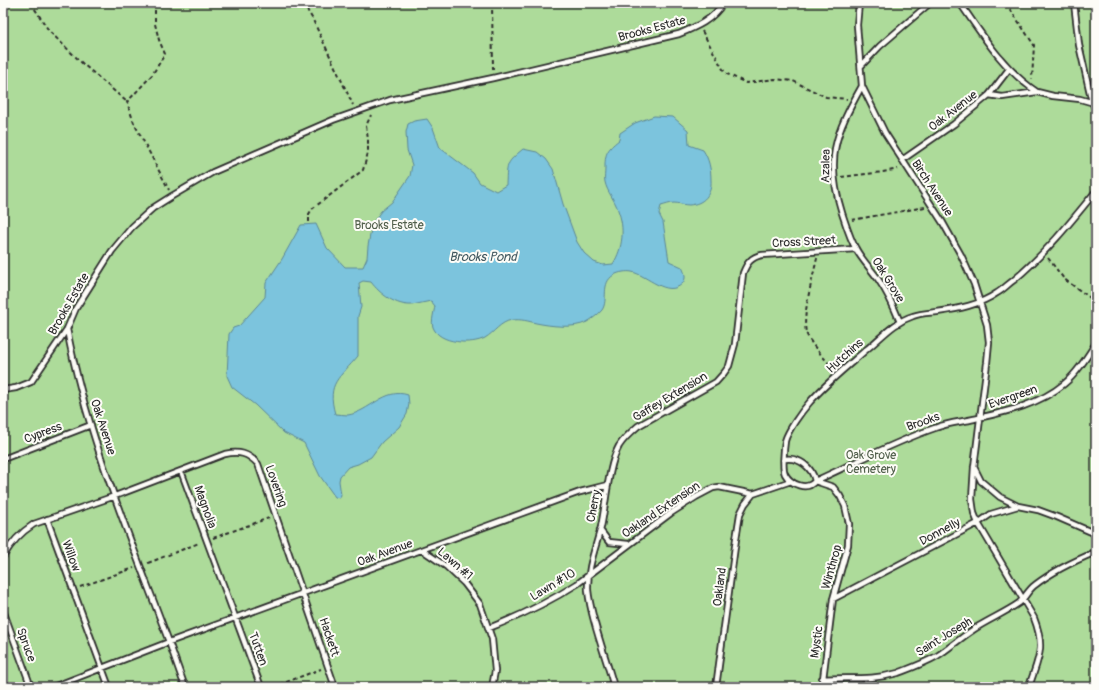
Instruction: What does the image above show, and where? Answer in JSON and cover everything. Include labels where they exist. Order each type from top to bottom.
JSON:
[{"type":"lane","name":"Brooks Estate","points":[[3,390],[16,388],[31,382],[67,329],[76,308],[112,251],[132,227],[154,208],[172,196],[220,169],[286,140],[375,105],[411,95],[493,78],[679,34],[708,20],[723,3]]},
{"type":"lane","points":[[859,3],[857,25],[862,86]]},
{"type":"lane","points":[[861,66],[880,46],[930,3]]},
{"type":"lane","points":[[960,3],[1009,69],[1020,80],[1037,92]]},
{"type":"lane","points":[[1074,3],[1078,45],[1096,109]]},
{"type":"lane","points":[[989,95],[1009,69]]},
{"type":"lane","points":[[1094,103],[1094,84],[1096,80]]},
{"type":"lane","name":"Azalea","points":[[856,249],[836,192],[834,156],[838,136],[847,114],[862,86]]},
{"type":"lane","name":"Birch Avenue","points":[[862,86],[885,133],[932,205],[961,255],[980,302]]},
{"type":"lane","name":"Oak Avenue","points":[[902,160],[954,124],[989,95],[1002,97],[1037,92],[1094,103]]},
{"type":"lane","name":"Hutchins","points":[[791,481],[785,474],[784,466],[786,439],[809,403],[838,375],[890,328],[900,322],[913,316],[957,309],[980,302],[997,294],[1031,266],[1096,191]]},
{"type":"lane","name":"Cross Street","points":[[754,257],[762,255],[856,249]]},
{"type":"lane","name":"Oak Grove","points":[[856,249],[878,279],[900,322]]},
{"type":"lane","name":"Gaffey Extension","points":[[608,485],[613,461],[619,446],[627,436],[638,426],[716,382],[729,366],[735,344],[743,273],[747,263],[754,257]]},
{"type":"lane","name":"Evergreen","points":[[980,302],[987,325],[988,342],[981,418],[1031,403],[1048,395],[1065,383],[1077,370],[1096,343]]},
{"type":"lane","name":"Oak Avenue","points":[[67,329],[78,380],[91,425],[184,687]]},
{"type":"lane","points":[[981,418],[974,468],[972,499],[974,513],[978,523],[991,514],[1018,506]]},
{"type":"lane","name":"Brooks","points":[[815,481],[918,434],[954,422],[981,418]]},
{"type":"lane","name":"Cypress","points":[[3,459],[91,425]]},
{"type":"lane","name":"Lovering","points":[[181,471],[234,452],[244,453],[252,457],[258,464],[303,593]]},
{"type":"lane","points":[[785,460],[800,460],[814,475],[815,481]]},
{"type":"lane","points":[[974,468],[982,481],[991,491],[1000,497],[1018,506],[1038,510],[1058,517],[1096,534]]},
{"type":"lane","points":[[3,558],[11,544],[22,532],[34,524],[181,471]]},
{"type":"lane","name":"Magnolia","points":[[181,471],[235,617]]},
{"type":"lane","name":"Winthrop","points":[[753,494],[791,481],[804,486],[812,484],[815,481],[833,487],[840,496],[845,506],[849,524],[848,545],[833,599]]},
{"type":"lane","name":"Oak Avenue","points":[[53,687],[235,617],[580,492],[608,485]]},
{"type":"lane","name":"Cherry","points":[[589,575],[600,530],[608,485]]},
{"type":"lane","name":"Oakland Extension","points":[[589,575],[628,544],[671,513],[712,488],[719,487],[753,494]]},
{"type":"lane","name":"Oakland","points":[[716,687],[740,514],[745,504],[753,494]]},
{"type":"lane","name":"Willow","points":[[47,519],[109,687]]},
{"type":"lane","name":"Donnelly","points":[[833,599],[978,523],[1034,618],[1039,632],[1040,644],[1038,665],[1029,687]]},
{"type":"lane","name":"Cherry","points":[[600,530],[609,542],[628,544]]},
{"type":"lane","name":"Lawn #1","points":[[422,550],[447,568],[464,583],[480,604],[492,639],[495,671],[492,687]]},
{"type":"lane","name":"Saint Joseph","points":[[822,679],[875,678],[897,673],[919,665],[1023,600],[1033,587],[1051,574],[1096,552]]},
{"type":"lane","name":"Lawn #10","points":[[489,628],[541,605],[565,592],[589,575]]},
{"type":"lane","name":"Lawn #10","points":[[589,575],[588,588],[590,606],[614,686]]},
{"type":"lane","name":"Hackett","points":[[303,593],[335,687]]},
{"type":"lane","name":"Mystic","points":[[822,687],[833,599]]},
{"type":"lane","name":"Spruce","points":[[3,610],[31,687]]},
{"type":"lane","name":"Tutten","points":[[235,617],[261,687]]},
{"type":"lane","points":[[590,687],[614,686]]},
{"type":"path","points":[[32,3],[49,31],[83,64],[127,102],[134,123],[143,142],[172,196]]},
{"type":"path","points":[[127,102],[152,75],[165,54],[159,40],[155,24],[156,3]]},
{"type":"path","points":[[303,3],[312,18],[356,112]]},
{"type":"path","points":[[492,3],[493,78]]},
{"type":"path","points":[[1006,3],[1034,45],[1032,89]]},
{"type":"path","points":[[699,25],[725,73],[746,84],[775,79],[793,81],[826,97],[855,100]]},
{"type":"path","points":[[309,222],[310,211],[363,170],[368,153],[366,126],[375,105]]},
{"type":"path","points":[[834,177],[883,172],[906,167]]},
{"type":"path","points":[[845,221],[932,205]]},
{"type":"path","points":[[818,251],[805,312],[806,332],[816,348],[838,375]]},
{"type":"path","points":[[1044,252],[1064,279],[1096,302]]},
{"type":"path","points":[[73,589],[141,566],[207,540],[276,516]]},
{"type":"path","points":[[273,687],[328,667]]},
{"type":"green space","name":"Oak Grove Cemetery","points":[[3,3],[1096,3],[1096,687],[3,687]]},
{"type":"water","name":"Brooks Pond","points":[[654,116],[673,117],[688,130],[689,145],[703,150],[710,168],[710,190],[703,200],[699,203],[689,205],[674,203],[661,206],[659,214],[663,222],[669,261],[682,267],[685,276],[684,282],[676,288],[664,287],[632,272],[621,272],[614,275],[607,282],[605,301],[602,310],[587,322],[575,326],[555,326],[521,320],[512,320],[501,325],[485,338],[472,342],[456,342],[436,333],[432,322],[435,306],[431,301],[412,305],[400,304],[384,295],[371,282],[363,281],[359,283],[361,307],[358,316],[358,356],[336,381],[332,395],[335,414],[348,415],[356,413],[392,394],[400,393],[408,395],[409,404],[407,414],[399,427],[382,442],[371,457],[358,464],[348,467],[340,476],[339,481],[341,495],[339,498],[335,497],[320,476],[304,443],[284,433],[255,405],[232,387],[227,376],[229,334],[233,328],[239,326],[265,297],[266,283],[282,259],[301,225],[316,224],[327,248],[345,267],[363,267],[367,258],[372,224],[381,211],[392,202],[410,176],[412,165],[407,150],[406,132],[408,124],[414,121],[427,119],[433,128],[440,148],[473,173],[480,183],[496,191],[506,185],[508,164],[513,157],[523,149],[537,152],[546,159],[553,169],[563,204],[577,242],[584,253],[594,262],[603,265],[613,264],[619,251],[622,238],[622,224],[618,210],[605,182],[605,164],[607,153],[619,140],[620,133],[635,123]]}]
